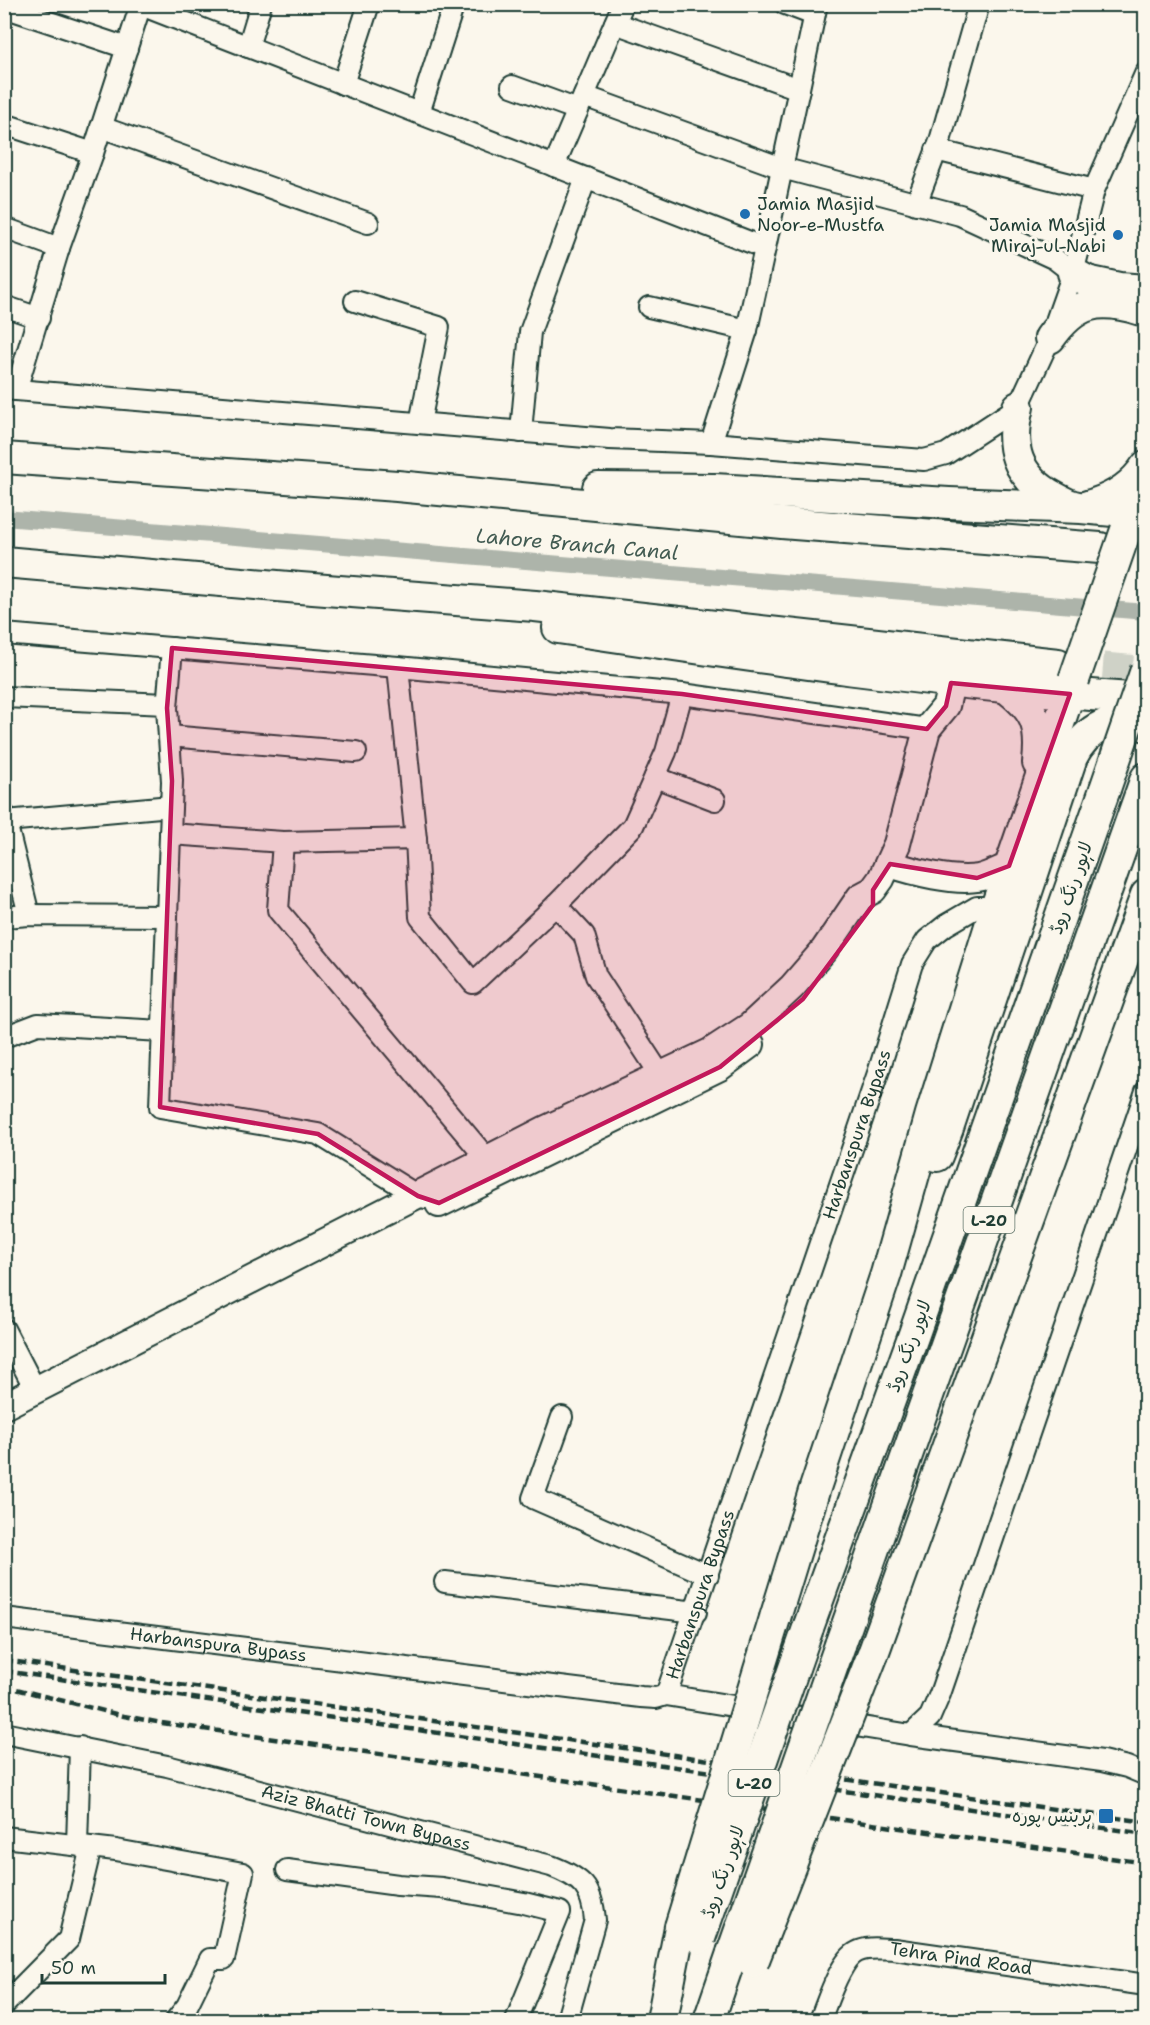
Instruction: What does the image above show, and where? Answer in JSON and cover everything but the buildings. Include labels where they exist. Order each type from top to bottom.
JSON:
[{"type":"highway","points":[[1073,273],[1144,303]]},
{"type":"highway","points":[[1050,338],[1061,321],[1078,309],[1098,303],[1144,303]]},
{"type":"highway","points":[[1018,407],[1013,428],[1015,450],[1023,471],[1038,487],[1058,499],[1081,508],[1103,501],[1125,490],[1146,466]]},
{"type":"highway","points":[[4,458],[397,486],[782,523],[1100,548]]},
{"type":"highway","points":[[662,2020],[690,1932],[775,1618],[814,1491],[886,1274],[931,1114],[1036,787],[1067,679],[1135,519],[1146,479]]},
{"type":"highway","points":[[397,486],[714,489],[949,503],[1081,508],[1135,519]]},
{"type":"highway","points":[[4,562],[534,606],[1067,679],[1146,699]]},
{"type":"highway","points":[[300,588],[712,651],[951,683],[1004,686],[1067,679]]},
{"type":"highway","name":"لاہور رنگ روڈ","points":[[669,2020],[690,1932],[808,1628],[922,1312],[1146,670]]},
{"type":"highway","points":[[1004,686],[1030,708],[1038,724],[1040,741],[1036,787]]},
{"type":"highway","points":[[886,1274],[948,1128],[1072,757],[1079,743],[1090,731],[1105,724],[1120,721],[1136,722],[1146,726]]},
{"type":"highway","name":"لاہور رنگ روڈ","points":[[709,2020],[743,1958],[840,1645],[1143,787]]},
{"type":"highway","points":[[720,2020],[743,1958],[873,1654],[1146,895]]},
{"type":"main road","points":[[4,1425],[495,1166],[665,1083],[720,1067],[761,1037],[803,999],[834,963],[873,905],[873,890],[890,864],[897,844],[927,729],[946,706],[951,683]]},
{"type":"main road","points":[[890,864],[911,871],[958,878],[977,878],[1009,866]]},
{"type":"main road","points":[[4,1406],[284,1262],[429,1200]]},
{"type":"street","points":[[248,47],[261,4]]},
{"type":"street","points":[[343,84],[369,4]]},
{"type":"street","points":[[419,113],[454,4]]},
{"type":"street","points":[[554,166],[623,4]]},
{"type":"street","points":[[711,443],[747,330],[816,10],[785,4]]},
{"type":"street","points":[[916,204],[936,150],[979,4]]},
{"type":"street","points":[[765,248],[141,5],[93,153],[59,248],[39,318],[10,390],[610,439],[711,443],[924,460],[946,454],[1018,407],[1050,338],[1073,273],[1094,190],[1146,72]]},
{"type":"street","points":[[4,8],[127,48]]},
{"type":"street","points":[[615,23],[799,89]]},
{"type":"street","points":[[512,86],[581,103],[782,168],[960,215],[1055,259],[1073,273]]},
{"type":"street","points":[[4,124],[93,153]]},
{"type":"street","points":[[101,127],[368,223]]},
{"type":"street","points":[[936,150],[1094,190]]},
{"type":"street","points":[[521,432],[530,332],[586,178]]},
{"type":"street","points":[[4,228],[59,248]]},
{"type":"street","points":[[355,302],[439,327],[420,423]]},
{"type":"street","points":[[4,306],[39,318]]},
{"type":"street","points":[[649,307],[747,330]]},
{"type":"street","points":[[4,634],[398,667],[682,694],[927,729]]},
{"type":"street","points":[[172,648],[167,704],[172,781],[160,1107],[318,1134],[429,1200]]},
{"type":"street","points":[[398,667],[416,839],[420,917],[473,983],[556,905],[633,826],[666,752],[682,694]]},
{"type":"street","points":[[4,697],[167,704]]},
{"type":"street","points":[[169,736],[356,752]]},
{"type":"street","points":[[655,777],[715,800]]},
{"type":"street","points":[[29,915],[5,817],[171,806]]},
{"type":"street","points":[[170,834],[283,842],[416,839]]},
{"type":"street","points":[[283,842],[278,910],[495,1166]]},
{"type":"street","points":[[556,905],[584,935],[596,976],[665,1083]]},
{"type":"street","name":"Harbanspura Bypass","points":[[4,1618],[641,1697],[656,1698],[666,1695],[879,1070],[912,964],[927,940],[946,925],[977,907],[995,910]]},
{"type":"street","points":[[4,917],[29,915],[167,916]]},
{"type":"street","points":[[4,1036],[38,1024],[162,1031]]},
{"type":"street","points":[[911,1735],[930,1717],[940,1694],[1146,1091]]},
{"type":"street","points":[[4,1329],[35,1389]]},
{"type":"street","points":[[562,1417],[533,1498],[708,1575]]},
{"type":"street","points":[[445,1582],[696,1612]]},
{"type":"street","points":[[666,1695],[911,1735],[1102,1761],[1146,1774]]},
{"type":"street","name":"Aziz Bhatti Town Bypass","points":[[4,1732],[167,1766],[551,1866],[572,1874],[586,1887],[593,1904],[595,1920],[567,2020]]},
{"type":"street","points":[[4,2005],[69,1940],[84,1846],[80,1747]]},
{"type":"street","points":[[4,1837],[84,1846],[243,1873],[224,1959],[210,1959],[187,2006],[176,2020]]},
{"type":"street","points":[[287,1870],[398,1885],[442,1887],[560,1912],[516,2020]]},
{"type":"street","name":"Tehra Pind Road","points":[[819,2020],[847,1959],[857,1952],[870,1948],[894,1949],[1146,1985]]},
{"type":"highlighted area","points":[[172,648],[682,694],[927,729],[946,706],[951,683],[1070,694],[1009,866],[977,878],[890,864],[873,890],[873,905],[803,999],[720,1067],[439,1203],[418,1196],[318,1134],[160,1107],[172,781],[167,708]]},
{"type":"waterway","name":"Lahore Branch Canal","points":[[4,518],[1146,612]]},
{"type":"tunnel","points":[[1100,548],[1146,551]]},
{"type":"tunnel","points":[[1058,664],[1146,671]]},
{"type":"railway","points":[[4,1660],[1146,1822]]},
{"type":"railway","points":[[4,1671],[1146,1834]]},
{"type":"railway","points":[[4,1686],[124,1716],[162,1723],[1146,1863]]},
{"type":"place","name":"Jamia Masjid Noor-e-Mustfa","points":[[745,214]]},
{"type":"place","name":"Jamia Masjid Miraj-ul-Nabi","points":[[1118,235]]},
{"type":"place","name":"ہربنس پورہ","points":[[1106,1816]]}]
